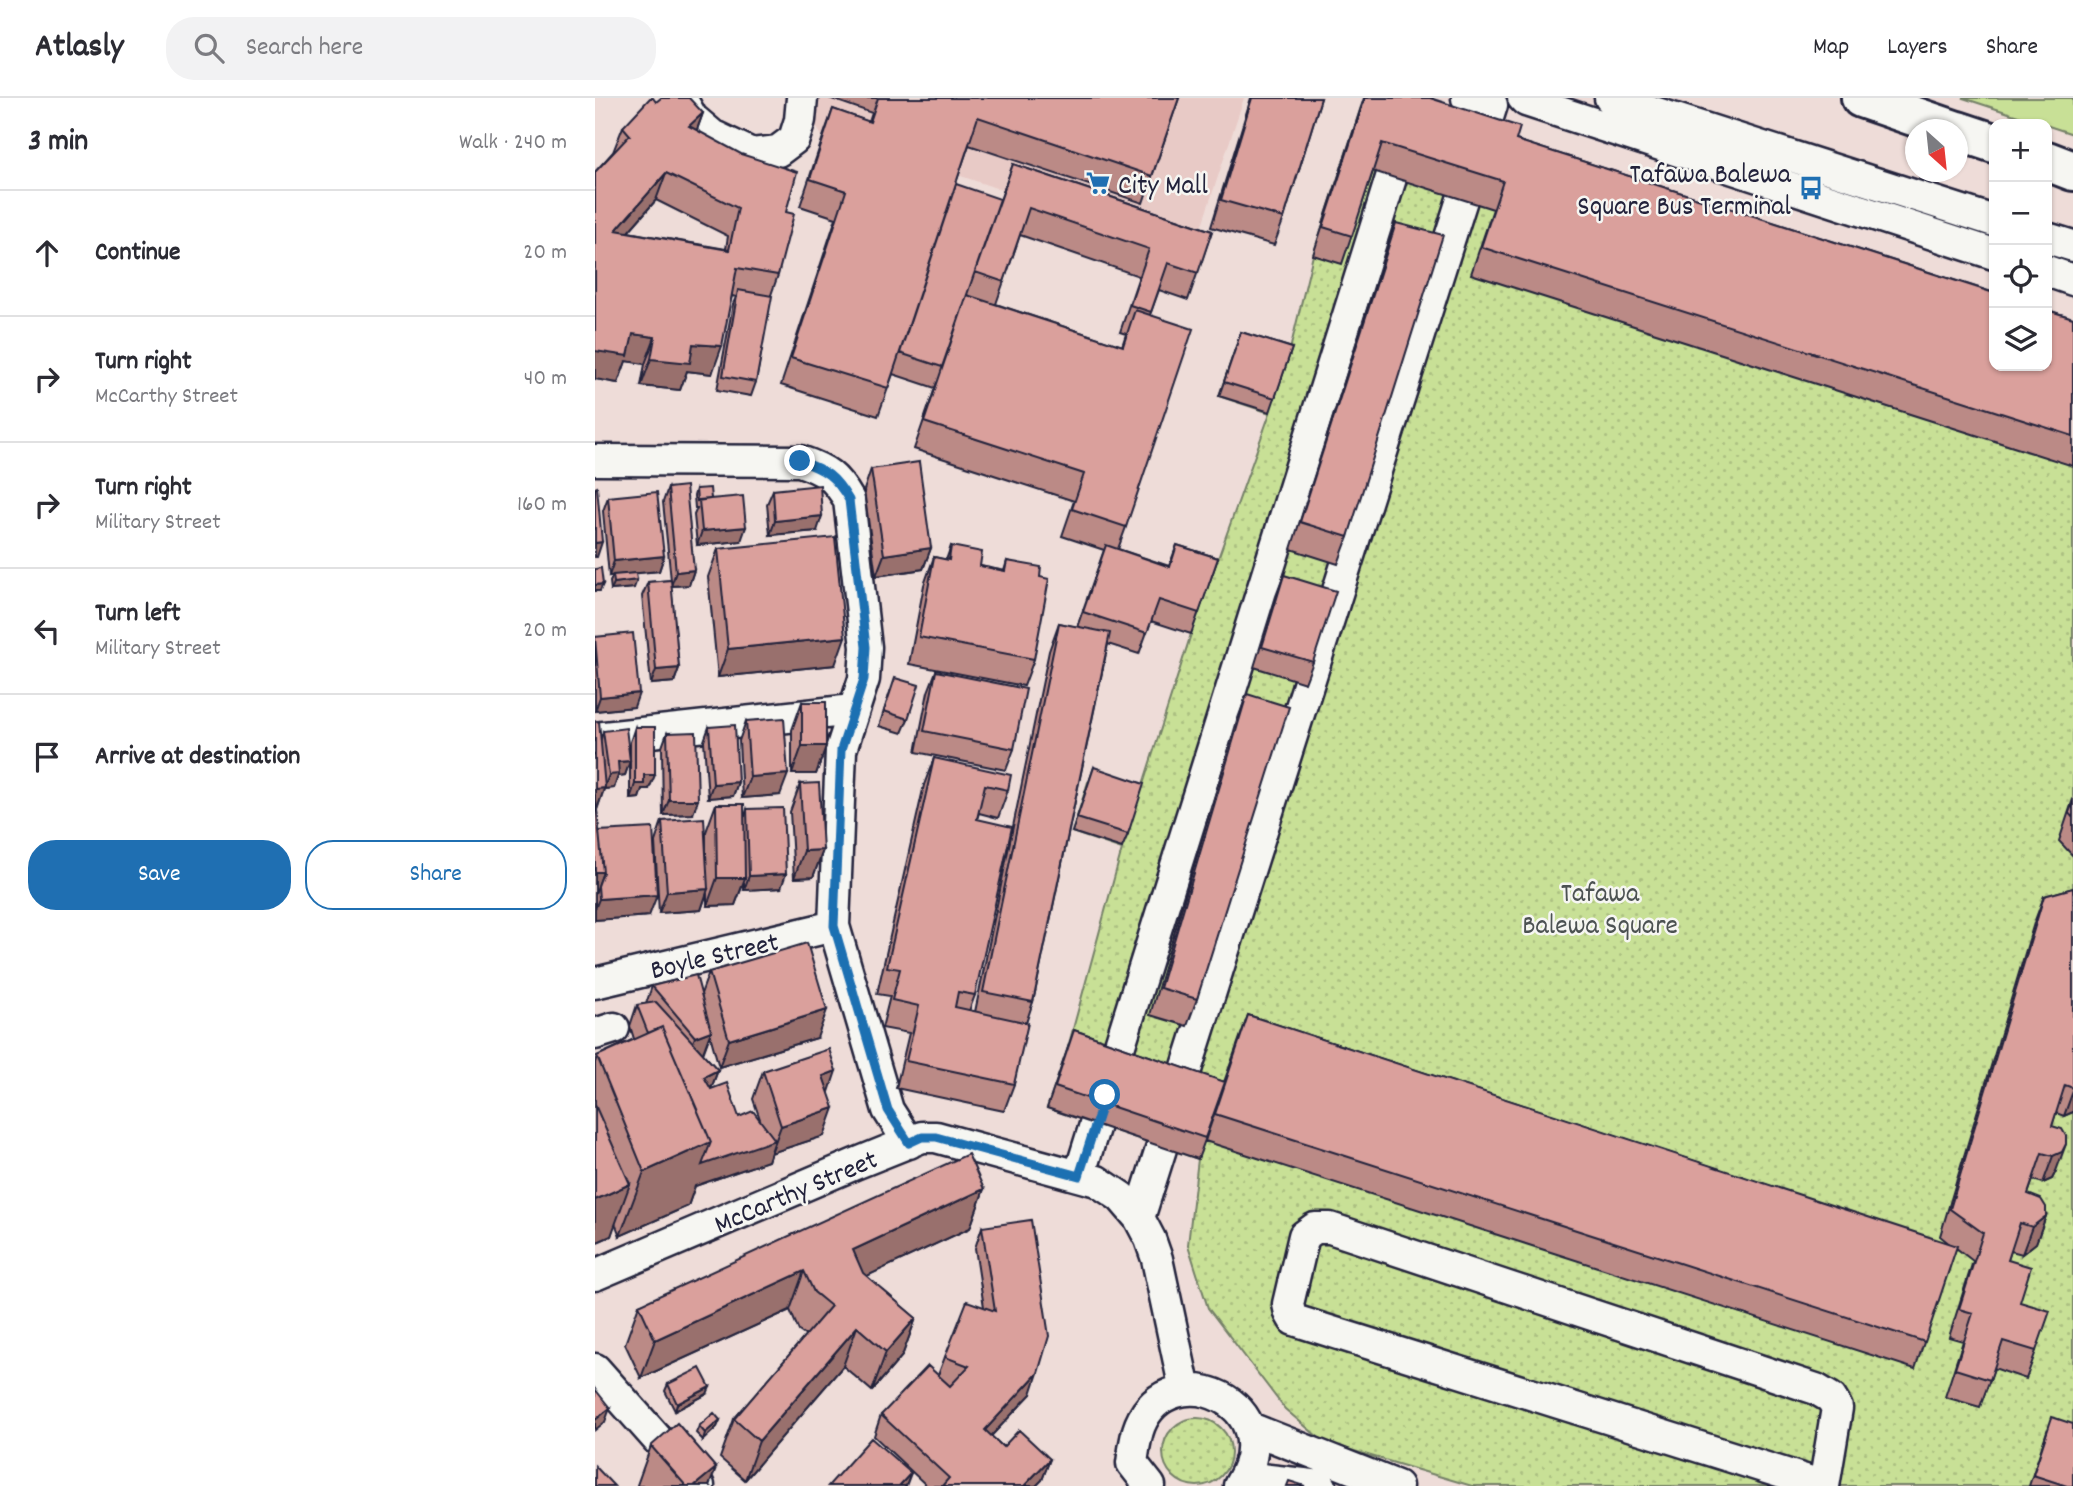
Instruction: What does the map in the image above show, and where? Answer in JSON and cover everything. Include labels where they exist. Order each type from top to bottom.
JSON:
[{"type":"main road","points":[[1861,98],[1923,119]]},
{"type":"main road","points":[[1968,134],[1989,141]]},
{"type":"main road","points":[[2052,163],[2073,171]]},
{"type":"street","points":[[681,98],[692,118],[712,135],[752,154],[778,151],[794,139],[800,120],[802,98]]},
{"type":"street","points":[[1079,1176],[1416,98]]},
{"type":"street","points":[[1139,1218],[1492,104],[1467,98]]},
{"type":"street","points":[[1523,98],[1526,102],[1989,252]]},
{"type":"street","points":[[1610,98],[1989,219]]},
{"type":"street","points":[[2052,239],[2073,246]]},
{"type":"street","points":[[2052,273],[2073,280]]},
{"type":"street","points":[[595,460],[800,461],[823,469],[838,482],[849,500],[866,647],[864,679],[841,750],[834,926],[888,1110],[909,1143]]},
{"type":"street","points":[[595,738],[853,710]]},
{"type":"street","name":"Boyle Street","points":[[595,983],[834,926]]},
{"type":"street","name":"McCarthy Street","points":[[595,1275],[922,1137],[936,1137],[1097,1181],[1113,1192],[1139,1218],[1157,1259],[1185,1390]]},
{"type":"street","points":[[1315,1228],[1330,1228],[1816,1389],[1831,1398],[1837,1408],[1824,1486],[1294,1320],[1288,1304],[1304,1237],[1315,1228]]},
{"type":"street","points":[[595,1369],[699,1486]]},
{"type":"street","points":[[1133,1478],[1135,1442],[1140,1424],[1151,1408],[1167,1396],[1185,1390],[1205,1391],[1224,1397],[1240,1410],[1250,1428],[1253,1448],[1242,1481],[1321,1486]]},
{"type":"street","points":[[1250,1428],[1397,1486]]},
{"type":"shaded area","name":"City Mall","points":[[814,98],[1244,98],[1192,255],[958,175],[823,137],[811,119]]},
{"type":"green space","points":[[1963,98],[2073,98],[2073,134],[2052,127],[2052,119],[2027,119]]},
{"type":"green space","name":"Tafawa Balewa Square","points":[[1361,107],[1510,154],[1989,364],[1989,371],[2052,371],[2052,363],[2073,348],[2073,1486],[1472,1486],[1324,1442],[1285,1409],[1208,1308],[1188,1245],[1198,1159],[1047,1108],[1067,1051],[1122,849],[1072,832],[1088,782],[1139,797],[1191,634],[1270,413],[1219,396],[1236,346],[1287,362],[1313,255]]},
{"type":"green space","points":[[1197,1418],[1210,1421],[1221,1428],[1228,1439],[1231,1452],[1228,1465],[1221,1476],[1210,1483],[1197,1486],[1184,1483],[1173,1476],[1166,1465],[1163,1452],[1166,1439],[1173,1428],[1184,1421]]},
{"type":"building","points":[[650,98],[656,102],[661,98],[689,98],[703,113],[689,126],[741,154],[797,172],[786,212],[794,214],[778,275],[737,268],[722,346],[693,344],[690,363],[651,359],[655,337],[633,334],[628,356],[595,351],[595,172],[630,135],[623,127]],"holes":[[[666,173],[738,208],[729,250],[616,230]]]},
{"type":"building","points":[[878,98],[1179,98],[1152,176],[978,117],[888,388],[791,358],[846,191],[810,179],[833,109],[870,122]]},
{"type":"building","points":[[1252,98],[1321,98],[1284,218],[1221,200]]},
{"type":"building","points":[[1365,98],[1430,98],[1520,127],[1516,140],[1989,291],[1989,371],[2052,371],[2052,312],[2073,318],[2073,436],[1481,247],[1503,181],[1382,143],[1352,236],[1323,227]]},
{"type":"building","points":[[1013,164],[1212,231],[1198,273],[1168,263],[1151,312],[1130,305],[1149,249],[1029,208],[1004,282],[975,272]]},
{"type":"building","points":[[956,184],[1000,199],[942,367],[900,353]]},
{"type":"building","points":[[1396,223],[1443,235],[1348,537],[1300,522]]},
{"type":"building","points":[[738,290],[772,296],[756,382],[723,376]]},
{"type":"building","points":[[967,295],[1123,346],[1135,310],[1193,329],[1126,527],[1072,509],[1084,474],[924,422]]},
{"type":"building","points":[[1241,332],[1292,348],[1275,398],[1224,382]]},
{"type":"building","points":[[919,462],[931,548],[884,555],[871,469]]},
{"type":"building","points":[[820,485],[822,516],[775,521],[773,490]]},
{"type":"building","points":[[686,486],[694,570],[676,572],[668,488]]},
{"type":"building","points":[[597,487],[602,542],[595,543],[595,488]]},
{"type":"building","points":[[710,488],[711,499],[697,501],[696,489]]},
{"type":"building","points":[[657,492],[664,556],[614,561],[608,497]]},
{"type":"building","points":[[743,496],[746,527],[702,531],[699,500]]},
{"type":"building","points":[[835,537],[845,637],[728,649],[718,549]]},
{"type":"building","points":[[1106,545],[1170,567],[1177,545],[1218,558],[1199,613],[1159,600],[1147,633],[1083,612]]},
{"type":"building","points":[[951,546],[982,552],[980,566],[1005,571],[1007,561],[1041,567],[1040,577],[1049,579],[1034,659],[919,637],[934,557],[949,560]]},
{"type":"building","points":[[601,568],[603,584],[595,585],[595,569]]},
{"type":"building","points":[[636,573],[637,580],[614,583],[613,575]]},
{"type":"building","points":[[1284,575],[1336,591],[1313,662],[1262,647]]},
{"type":"building","points":[[671,580],[679,668],[656,670],[648,582]]},
{"type":"building","points":[[1059,623],[1110,633],[1033,1002],[983,992]]},
{"type":"building","points":[[633,633],[639,693],[600,697],[595,637]]},
{"type":"building","points":[[936,671],[1026,689],[1014,749],[924,731]]},
{"type":"building","points":[[895,678],[919,685],[908,719],[884,711]]},
{"type":"building","points":[[1247,694],[1289,707],[1197,999],[1160,988]]},
{"type":"building","points":[[802,702],[826,702],[826,746],[802,746]]},
{"type":"building","points":[[784,718],[788,774],[750,777],[746,721]]},
{"type":"building","points":[[599,721],[605,788],[595,789],[595,722]]},
{"type":"building","points":[[735,725],[738,782],[713,784],[709,727]]},
{"type":"building","points":[[635,727],[655,727],[655,775],[644,775],[644,784],[635,784]]},
{"type":"building","points":[[626,728],[630,761],[618,762],[619,774],[609,775],[603,731]]},
{"type":"building","points":[[696,732],[698,800],[669,800],[667,733]]},
{"type":"building","points":[[934,758],[1011,775],[1008,790],[985,785],[977,819],[1012,827],[975,995],[958,992],[955,1007],[1028,1023],[1014,1084],[906,1061],[919,1006],[892,1000],[900,969],[887,967]]},
{"type":"building","points":[[1094,767],[1144,784],[1128,834],[1077,818]]},
{"type":"building","points":[[819,783],[823,850],[804,851],[800,784]]},
{"type":"building","points":[[596,801],[603,872],[595,872]]},
{"type":"building","points":[[2073,802],[2073,818],[2069,813]]},
{"type":"building","points":[[716,804],[744,804],[745,878],[717,878]]},
{"type":"building","points":[[783,808],[786,874],[749,876],[747,809]]},
{"type":"building","points":[[704,818],[708,889],[667,892],[662,821]]},
{"type":"building","points":[[653,828],[657,895],[599,899],[598,886],[603,872],[599,831]]},
{"type":"building","points":[[2073,888],[2073,1088],[2065,1085],[2052,1126],[2062,1129],[2066,1144],[2062,1152],[2053,1156],[2042,1153],[2028,1194],[2041,1199],[2046,1207],[2046,1216],[2032,1227],[2020,1223],[2008,1260],[2031,1267],[2020,1302],[2050,1311],[2036,1351],[2003,1341],[1990,1380],[1955,1369],[1973,1313],[1959,1309],[1983,1233],[1950,1209],[2044,896]]},
{"type":"building","points":[[807,943],[827,1010],[729,1040],[709,972]]},
{"type":"building","points":[[696,975],[711,1031],[695,1037],[652,986]]},
{"type":"building","points":[[656,1002],[718,1070],[704,1077],[711,1089],[727,1083],[739,1117],[753,1111],[775,1140],[702,1165],[711,1142],[662,1027],[648,1033],[637,1005]]},
{"type":"building","points":[[1248,1015],[1957,1246],[1925,1342],[1215,1114]]},
{"type":"building","points":[[662,1027],[711,1142],[644,1172],[597,1056]]},
{"type":"building","points":[[1074,1030],[1225,1082],[1205,1138],[1055,1087]]},
{"type":"building","points":[[829,1049],[836,1071],[823,1076],[834,1108],[781,1126],[763,1071]]},
{"type":"building","points":[[595,1105],[630,1184],[595,1200]]},
{"type":"building","points":[[968,1154],[984,1189],[853,1250],[863,1273],[916,1318],[886,1352],[857,1327],[759,1441],[734,1419],[831,1306],[814,1292],[804,1271],[655,1340],[639,1305]]},
{"type":"building","points":[[1031,1220],[1049,1336],[1038,1373],[985,1430],[1003,1447],[1019,1430],[1050,1459],[1024,1486],[942,1486],[949,1478],[881,1415],[928,1366],[950,1386],[969,1366],[945,1357],[967,1301],[995,1311],[982,1227]]},
{"type":"building","points":[[700,1368],[710,1387],[677,1404],[668,1384]]},
{"type":"building","points":[[595,1389],[610,1408],[595,1420]]},
{"type":"building","points":[[714,1413],[720,1420],[705,1433],[699,1426]]},
{"type":"building","points":[[2052,1417],[2073,1424],[2073,1486],[2033,1475]]},
{"type":"building","points":[[677,1423],[716,1468],[694,1486],[686,1486],[651,1446]]},
{"type":"building","points":[[871,1438],[911,1473],[899,1486],[828,1486]]},
{"type":"building","points":[[595,1466],[614,1486],[595,1486]]},
{"type":"building","points":[[1289,1481],[1305,1486],[1287,1486]]},
{"type":"place","name":"City Mall","points":[[1098,183]]},
{"type":"place","name":"Tafawa Balewa Square Bus Terminal","points":[[1811,188]]},
{"type":"route","points":[[800,461],[823,469],[838,482],[849,500],[866,647],[864,679],[841,750],[834,926],[888,1110],[909,1143],[922,1137],[936,1137],[1079,1176],[1105,1095]]}]
